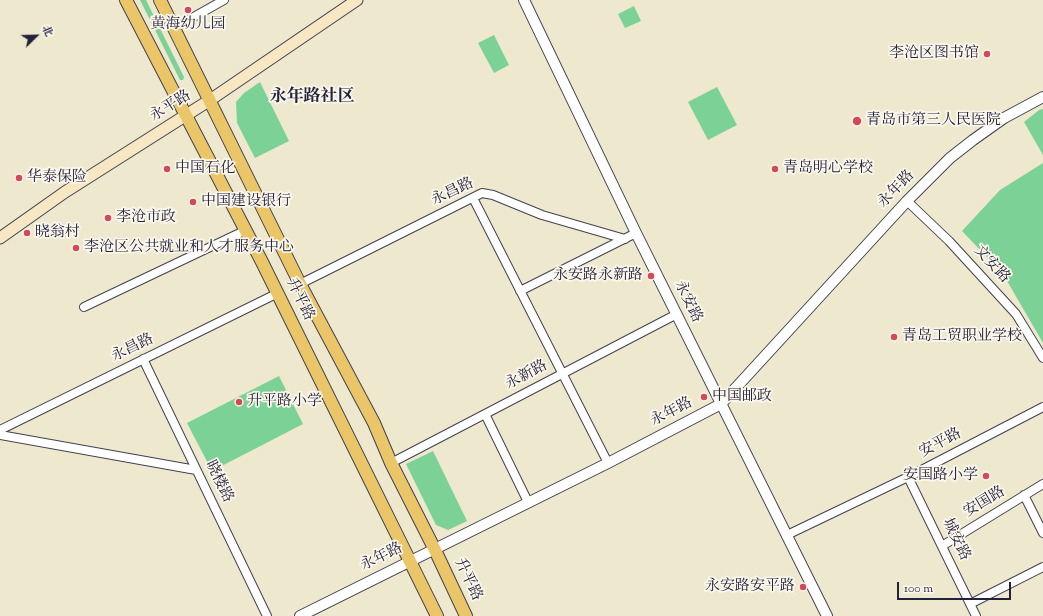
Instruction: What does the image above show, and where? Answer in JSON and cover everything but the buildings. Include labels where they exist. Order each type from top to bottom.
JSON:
[{"type":"main road","name":"升平路","points":[[126,0],[278,293],[437,616]]},
{"type":"main road","name":"升平路","points":[[160,0],[300,284],[374,423],[391,463],[435,550],[466,616]]},
{"type":"main road","name":"永平路","points":[[0,238],[65,192],[210,100],[357,0]]},
{"type":"street","points":[[174,28],[224,0]]},
{"type":"street","name":"永安路","points":[[524,0],[636,233],[827,616]]},
{"type":"street","name":"永年路","points":[[300,616],[410,560],[435,550],[608,463],[721,404],[907,201],[950,158],[1004,118],[1043,97]]},
{"type":"street","name":"永昌路","points":[[300,284],[482,193],[493,195],[542,215],[625,239]]},
{"type":"street","points":[[473,198],[608,463]]},
{"type":"street","name":"文安路","points":[[907,201],[950,241],[1016,314],[1043,358]]},
{"type":"street","points":[[84,307],[246,230]]},
{"type":"street","points":[[520,291],[636,233]]},
{"type":"street","name":"永昌路","points":[[0,430],[278,293]]},
{"type":"street","name":"永新路","points":[[391,463],[677,314]]},
{"type":"street","name":"晓楼路","points":[[143,360],[267,616]]},
{"type":"street","name":"安平路","points":[[787,535],[908,477],[1043,407]]},
{"type":"street","points":[[485,414],[528,502]]},
{"type":"street","points":[[0,435],[196,470]]},
{"type":"street","name":"城安路","points":[[908,477],[976,616]]},
{"type":"street","name":"安国路","points":[[942,546],[1043,484]]},
{"type":"street","points":[[1024,496],[1043,533]]},
{"type":"street","points":[[970,604],[1043,567]]},
{"type":"green space","points":[[140,0],[146,0],[184,77],[183,80],[180,80]]},
{"type":"green space","points":[[634,6],[641,21],[625,28],[618,14]]},
{"type":"green space","points":[[494,35],[509,65],[494,73],[478,43]]},
{"type":"green space","points":[[260,82],[289,141],[255,158],[237,123],[236,102],[244,93]]},
{"type":"green space","points":[[717,87],[737,125],[708,140],[688,102]]},
{"type":"green space","points":[[1043,109],[1043,155],[1024,122],[1039,110]]},
{"type":"green space","points":[[1043,163],[1043,343],[1003,274],[962,231],[1000,190]]},
{"type":"green space","points":[[279,376],[303,424],[212,471],[187,423]]},
{"type":"green space","points":[[433,451],[467,521],[448,530],[436,525],[406,464]]},
{"type":"place","name":"黄海幼儿园","points":[[188,10]]},
{"type":"place","name":"李沧区图书馆","points":[[987,54]]},
{"type":"place","name":"青岛市第三人民医院","points":[[857,121]]},
{"type":"place","name":"中国石化","points":[[167,169]]},
{"type":"place","name":"青岛明心学校","points":[[775,169]]},
{"type":"place","name":"华泰保险","points":[[19,178]]},
{"type":"place","name":"中国建设银行","points":[[193,202]]},
{"type":"place","name":"李沧市政","points":[[108,218]]},
{"type":"place","name":"晓翁村","points":[[27,233]]},
{"type":"place","name":"李沧区公共就业和人才服务中心","points":[[76,248]]},
{"type":"place","name":"永安路永新路","points":[[651,276]]},
{"type":"place","name":"青岛工贸职业学校","points":[[894,337]]},
{"type":"place","name":"中国邮政","points":[[704,397]]},
{"type":"place","name":"升平路小学","points":[[239,402]]},
{"type":"place","name":"安国路小学","points":[[986,476]]},
{"type":"place","name":"永安路安平路","points":[[803,587]]},
{"type":"district","name":"永年路社区","points":[[312,98]]}]
